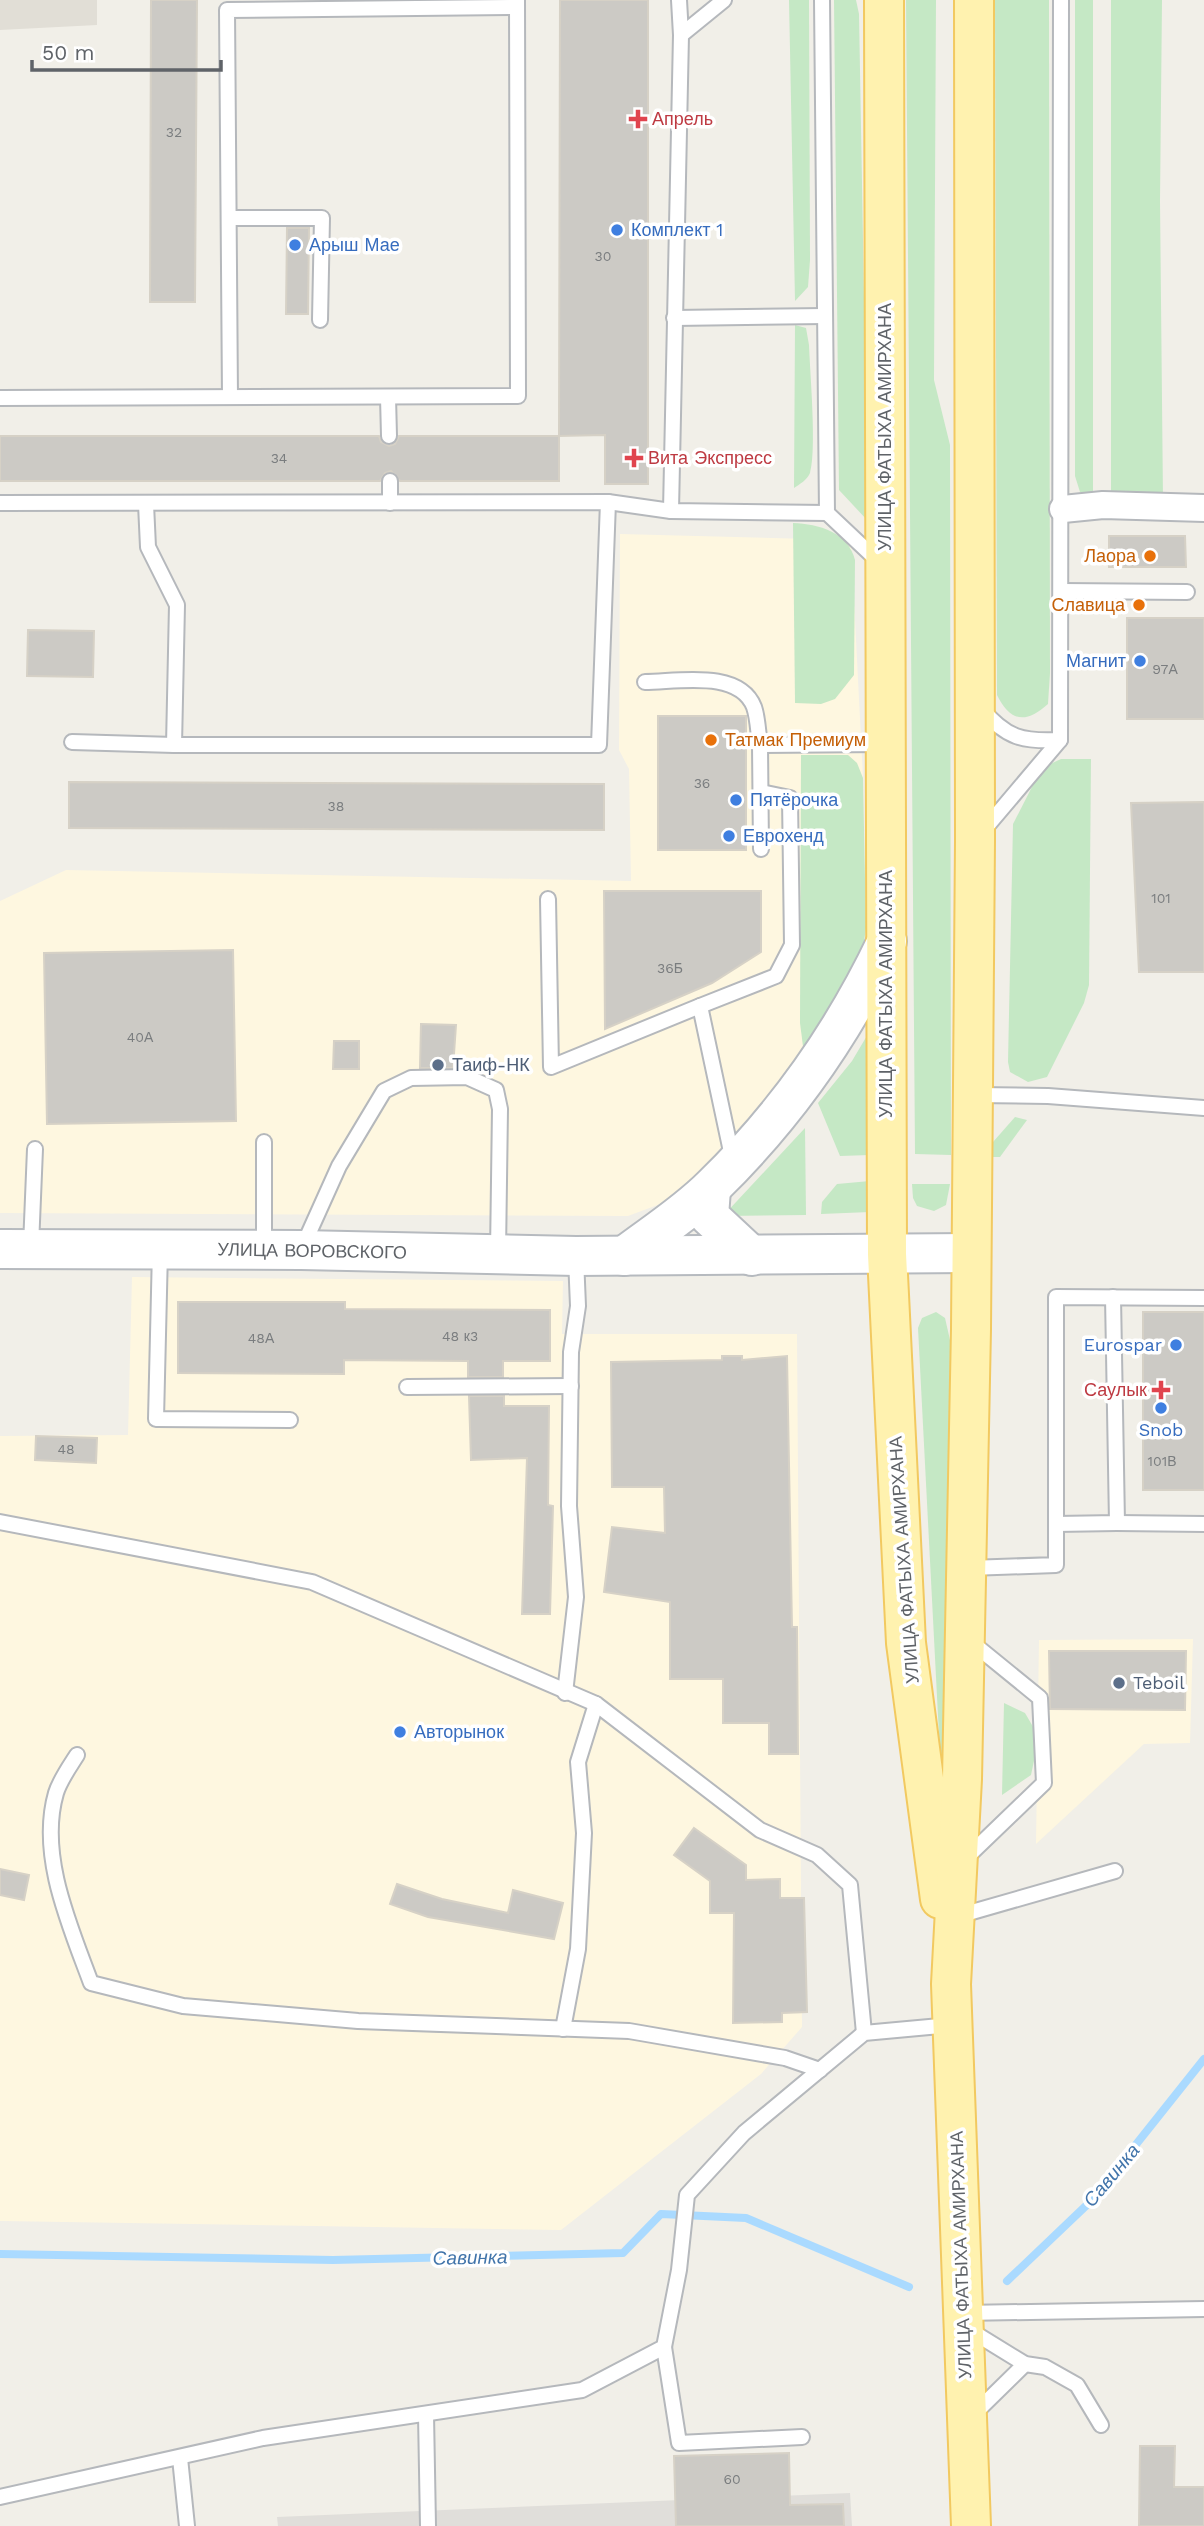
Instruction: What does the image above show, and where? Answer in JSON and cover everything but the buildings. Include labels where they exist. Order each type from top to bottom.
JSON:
[{"type":"main road","name":"УЛИЦА ФАТЫХА АМИРХАНА","points":[[884,0],[887,1254],[906,1643],[951,1984]]},
{"type":"main road","name":"УЛИЦА ФАТЫХА АМИРХАНА","points":[[971,2526],[951,1984],[959,1865],[967,1568],[971,1253],[975,841],[974,0]]},
{"type":"street","points":[[1063,509],[1103,505],[1204,508]]},
{"type":"street","points":[[624,1256],[722,1176],[795,1096],[858,1003],[887,941]]},
{"type":"street","points":[[722,1176],[709,1216],[752,1256]]},
{"type":"street","name":"УЛИЦА ВОРОВСКОГО","points":[[16,1249],[264,1249],[576,1256],[971,1253]]},
{"type":"lane","points":[[671,510],[681,35],[679,0]]},
{"type":"lane","points":[[681,35],[724,0]]},
{"type":"lane","points":[[822,0],[827,513]]},
{"type":"lane","points":[[975,841],[1060,740],[1063,509],[1061,0]]},
{"type":"lane","points":[[0,398],[519,396],[517,4],[227,10],[230,397]]},
{"type":"lane","points":[[229,218],[322,218],[320,320]]},
{"type":"lane","points":[[674,318],[825,316]]},
{"type":"lane","points":[[388,397],[389,436]]},
{"type":"lane","points":[[390,481],[390,503]]},
{"type":"lane","points":[[0,503],[608,502],[671,510],[827,513],[885,568]]},
{"type":"lane","points":[[72,742],[174,745],[599,745],[608,502]]},
{"type":"lane","points":[[146,504],[148,547],[177,604],[174,745]]},
{"type":"lane","points":[[1062,592],[1187,592]]},
{"type":"lane","points":[[645,682],[723,682],[743,691],[754,707],[760,745],[761,849]]},
{"type":"lane","points":[[974,699],[998,729],[1042,741],[1060,740]]},
{"type":"lane","points":[[760,745],[886,744]]},
{"type":"lane","points":[[548,899],[551,1067],[776,976],[792,945],[790,797],[761,792]]},
{"type":"lane","points":[[700,1006],[722,1176]]},
{"type":"lane","points":[[302,1250],[339,1166],[384,1091],[411,1078],[467,1077],[496,1090],[500,1109],[498,1254]]},
{"type":"lane","points":[[972,1095],[1048,1096],[1204,1108]]},
{"type":"lane","points":[[264,1142],[264,1249]]},
{"type":"lane","points":[[16,1249],[35,1149]]},
{"type":"lane","points":[[160,1249],[156,1419],[290,1420]]},
{"type":"lane","points":[[565,1693],[576,1597],[569,1506],[571,1352],[578,1306],[576,1256]]},
{"type":"lane","points":[[967,1568],[1056,1565],[1056,1297],[1204,1298]]},
{"type":"lane","points":[[1113,1297],[1117,1523]]},
{"type":"lane","points":[[407,1387],[571,1386]]},
{"type":"lane","points":[[0,1522],[312,1582],[565,1693],[596,1704],[760,1830],[817,1854],[850,1885],[864,2033]]},
{"type":"lane","points":[[1056,1524],[1204,1524]]},
{"type":"lane","points":[[959,1865],[1044,1783],[1040,1698],[965,1637]]},
{"type":"lane","points":[[563,2029],[578,1949],[584,1833],[578,1762],[596,1704]]},
{"type":"lane","points":[[77,1755],[56,1793],[51,1850],[63,1906],[91,1983],[183,2006],[358,2021],[629,2031],[785,2058],[820,2070]]},
{"type":"lane","points":[[956,1916],[1115,1871]]},
{"type":"lane","points":[[802,2437],[679,2443],[664,2347],[678,2270],[687,2195],[744,2133],[864,2033],[952,2025]]},
{"type":"lane","points":[[964,2320],[1204,2309]]},
{"type":"lane","points":[[964,2320],[1026,2364],[1045,2367],[1077,2385],[1101,2425]]},
{"type":"lane","points":[[0,2497],[262,2438],[582,2390],[664,2347]]},
{"type":"lane","points":[[966,2422],[1026,2364]]},
{"type":"lane","points":[[426,2414],[428,2526]]},
{"type":"lane","points":[[180,2458],[187,2526]]},
{"type":"shaded area","points":[[0,0],[97,0],[97,25],[0,30]]},
{"type":"shaded area","points":[[620,534],[851,540],[863,778],[866,929],[820,1043],[679,1197],[628,1216],[0,1213],[0,901],[66,870],[631,881],[629,769],[619,750]]},
{"type":"shaded area","name":"Авторынок","points":[[132,1277],[563,1281],[562,1334],[797,1334],[802,2027],[761,2074],[561,2230],[0,2221],[0,1436],[128,1435]]},
{"type":"shaded area","points":[[1193,1639],[1190,1743],[1144,1744],[1036,1844],[1039,1640]]},
{"type":"shaded area","points":[[850,2493],[852,2526],[278,2526],[277,2517]]},
{"type":"green space","points":[[789,0],[809,0],[810,260],[808,287],[795,301]]},
{"type":"green space","points":[[834,0],[856,0],[859,14],[868,521],[839,490]]},
{"type":"green space","points":[[906,0],[936,0],[934,380],[950,445],[951,1155],[915,1154]]},
{"type":"green space","points":[[995,0],[1049,0],[1050,673],[1048,704],[1026,717],[1019,717],[1007,711],[997,695]]},
{"type":"green space","points":[[1075,0],[1093,0],[1093,493],[1080,492],[1075,476]]},
{"type":"green space","points":[[1111,0],[1162,0],[1160,201],[1163,500],[1111,498]]},
{"type":"green space","points":[[795,325],[806,328],[809,345],[813,447],[810,473],[794,488]]},
{"type":"green space","points":[[793,523],[813,525],[831,531],[846,543],[855,560],[854,675],[835,699],[821,704],[795,703]]},
{"type":"green space","points":[[801,755],[848,755],[857,763],[863,778],[866,929],[862,953],[805,1062],[800,1023]]},
{"type":"green space","points":[[1061,759],[1091,759],[1089,985],[1084,1003],[1047,1077],[1028,1082],[1010,1072],[1008,1062],[1013,824],[1036,779],[1048,765]]},
{"type":"green space","points":[[868,1034],[870,1155],[840,1156],[818,1103],[852,1061]]},
{"type":"green space","points":[[1015,1117],[1027,1120],[1000,1157],[992,1157],[993,1142]]},
{"type":"green space","points":[[805,1128],[806,1215],[723,1216]]},
{"type":"green space","points":[[870,1181],[870,1212],[821,1214],[822,1202],[837,1184]]},
{"type":"green space","points":[[912,1184],[950,1184],[946,1205],[934,1211],[917,1206],[913,1198]]},
{"type":"green space","points":[[936,1312],[945,1318],[950,1340],[949,1770],[941,1774],[918,1328],[922,1318]]},
{"type":"green space","points":[[1004,1703],[1025,1713],[1039,1737],[1031,1775],[1002,1795]]},
{"type":"waterway","name":"Савинка","points":[[1007,2281],[1091,2201],[1204,2059]]},
{"type":"waterway","name":"Савинка","points":[[0,2254],[333,2260],[623,2253],[661,2214],[746,2218],[909,2287]]},
{"type":"place","name":"Апрель","points":[[638,119]]},
{"type":"place","name":"Комплект 1","points":[[617,230]]},
{"type":"place","name":"Арыш Мае","points":[[295,245]]},
{"type":"place","name":"Вита Экспресс","points":[[634,458]]},
{"type":"place","name":"Лаора","points":[[1150,556]]},
{"type":"place","name":"Славица","points":[[1139,605]]},
{"type":"place","name":"Магнит","points":[[1140,661]]},
{"type":"place","name":"Татмак Премиум","points":[[711,740]]},
{"type":"place","name":"Пятёрочка","points":[[736,800]]},
{"type":"place","name":"Еврохенд","points":[[729,836]]},
{"type":"place","name":"Таиф-НК","points":[[438,1065]]},
{"type":"place","name":"Eurospar","points":[[1176,1345]]},
{"type":"place","name":"Саулык","points":[[1161,1390]]},
{"type":"place","name":"Snob","points":[[1161,1408]]},
{"type":"place","name":"Teboil","points":[[1119,1683]]},
{"type":"place","name":"Авторынок","points":[[400,1732]]}]
